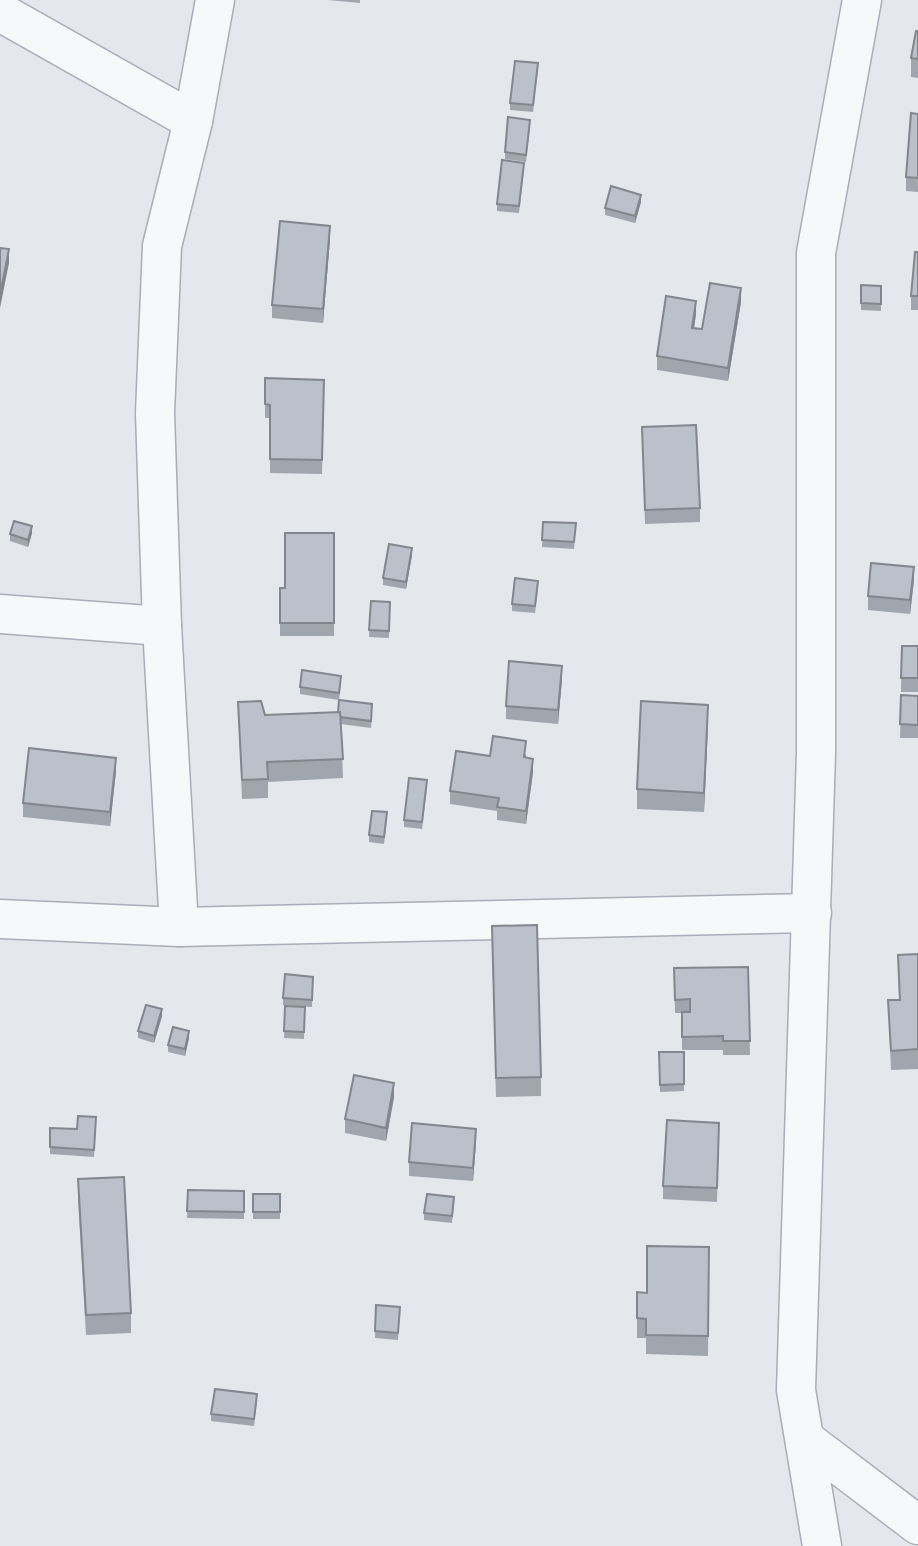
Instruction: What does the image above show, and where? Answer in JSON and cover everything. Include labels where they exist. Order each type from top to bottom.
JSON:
[{"type":"street","points":[[179,928],[162,626],[155,413],[162,246],[193,121],[215,0]]},
{"type":"street","points":[[822,1546],[796,1390],[816,753],[816,253],[862,0]]},
{"type":"street","points":[[0,12],[193,121]]},
{"type":"street","points":[[0,614],[162,626]]},
{"type":"street","points":[[0,919],[179,928],[812,913]]},
{"type":"street","points":[[806,1440],[918,1525]]},
{"type":"building","points":[[918,31],[918,59],[911,58]]},
{"type":"building","points":[[515,61],[538,63],[533,105],[510,103]]},
{"type":"building","points":[[911,113],[918,114],[918,178],[906,177]]},
{"type":"building","points":[[508,117],[530,120],[526,155],[505,152]]},
{"type":"building","points":[[502,160],[524,163],[519,206],[497,204]]},
{"type":"building","points":[[611,186],[641,195],[635,216],[605,208]]},
{"type":"building","points":[[280,221],[330,226],[323,309],[272,305]]},
{"type":"building","points":[[0,248],[9,249],[0,295]]},
{"type":"building","points":[[915,252],[918,252],[918,296],[911,296]]},
{"type":"building","points":[[710,283],[741,288],[728,368],[657,356],[666,296],[696,301],[692,328],[702,329]]},
{"type":"building","points":[[861,285],[881,286],[881,304],[861,303]]},
{"type":"building","points":[[265,378],[324,380],[322,460],[270,459],[270,405],[265,404]]},
{"type":"building","points":[[696,425],[700,508],[645,510],[642,427]]},
{"type":"building","points":[[14,521],[32,526],[28,540],[10,534]]},
{"type":"building","points":[[543,522],[576,523],[574,542],[542,540]]},
{"type":"building","points":[[285,533],[334,533],[334,623],[280,623],[280,588],[285,588]]},
{"type":"building","points":[[389,544],[412,548],[406,582],[383,578]]},
{"type":"building","points":[[871,563],[914,567],[910,600],[868,596]]},
{"type":"building","points":[[515,578],[538,581],[535,606],[512,604]]},
{"type":"building","points":[[371,601],[390,602],[389,631],[369,630]]},
{"type":"building","points":[[902,646],[918,646],[918,678],[901,678]]},
{"type":"building","points":[[509,661],[562,666],[558,710],[506,706]]},
{"type":"building","points":[[302,670],[341,676],[339,693],[300,687]]},
{"type":"building","points":[[901,695],[918,696],[918,725],[900,724]]},
{"type":"building","points":[[339,700],[372,704],[371,721],[340,717]]},
{"type":"building","points":[[261,701],[265,715],[340,712],[343,759],[267,762],[268,779],[242,780],[238,702]]},
{"type":"building","points":[[641,701],[708,705],[704,793],[637,789]]},
{"type":"building","points":[[493,736],[526,741],[524,757],[533,759],[526,811],[497,807],[499,798],[450,791],[456,751],[490,756]]},
{"type":"building","points":[[29,748],[116,758],[110,812],[23,803]]},
{"type":"building","points":[[409,778],[427,780],[422,822],[404,820]]},
{"type":"building","points":[[372,811],[387,812],[384,837],[369,835]]},
{"type":"building","points":[[537,925],[541,1077],[496,1078],[492,926]]},
{"type":"building","points":[[918,954],[918,1049],[891,1051],[888,1000],[900,1000],[898,955]]},
{"type":"building","points":[[748,967],[750,1041],[723,1041],[723,1036],[682,1037],[682,1012],[690,1012],[690,999],[675,1000],[674,968]]},
{"type":"building","points":[[285,974],[313,977],[312,1000],[283,998]]},
{"type":"building","points":[[146,1005],[162,1009],[154,1036],[138,1031]]},
{"type":"building","points":[[285,1006],[305,1007],[304,1032],[284,1031]]},
{"type":"building","points":[[173,1027],[189,1031],[185,1049],[168,1045]]},
{"type":"building","points":[[659,1052],[684,1052],[684,1084],[660,1085]]},
{"type":"building","points":[[354,1075],[394,1083],[386,1128],[345,1119]]},
{"type":"building","points":[[78,1116],[96,1117],[94,1150],[50,1147],[50,1128],[77,1129]]},
{"type":"building","points":[[667,1120],[719,1123],[717,1188],[663,1186]]},
{"type":"building","points":[[412,1123],[476,1129],[473,1168],[409,1162]]},
{"type":"building","points":[[124,1177],[131,1313],[86,1315],[78,1179]]},
{"type":"building","points":[[188,1190],[244,1191],[244,1212],[187,1211]]},
{"type":"building","points":[[253,1194],[280,1194],[280,1212],[253,1212]]},
{"type":"building","points":[[427,1194],[454,1197],[452,1216],[424,1213]]},
{"type":"building","points":[[647,1246],[709,1247],[708,1336],[646,1335],[646,1319],[637,1318],[637,1292],[647,1293]]},
{"type":"building","points":[[376,1305],[400,1307],[398,1333],[375,1331]]},
{"type":"building","points":[[215,1389],[257,1394],[254,1419],[211,1414]]}]
